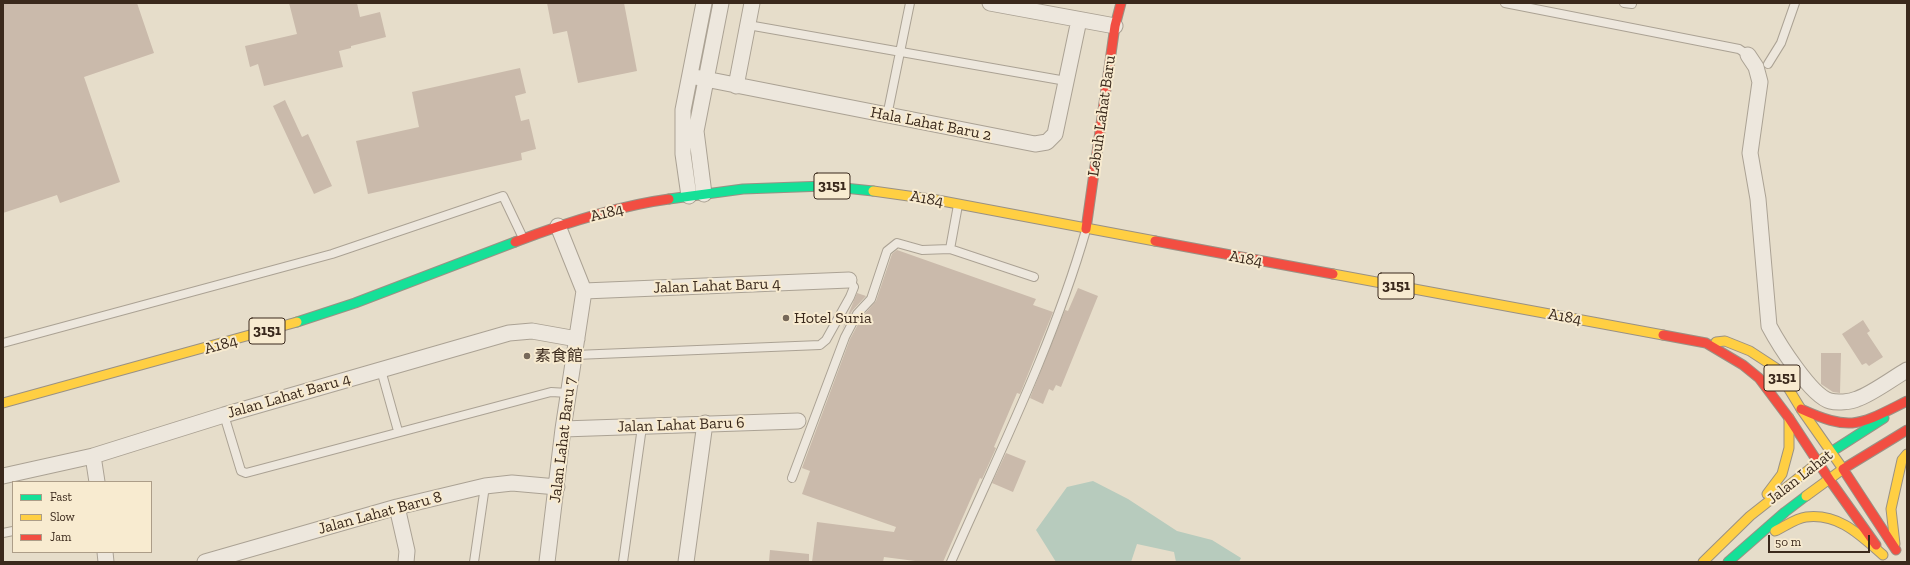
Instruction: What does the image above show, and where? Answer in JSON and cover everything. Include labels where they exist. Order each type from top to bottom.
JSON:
[{"type":"main road","name":"Lebuh Lahat Baru","points":[[1086,229],[1115,26],[1121,3]]},
{"type":"main road","name":"A184","points":[[3,403],[283,327],[355,303],[558,226],[634,206],[697,195],[743,189],[825,186],[892,193],[1706,343],[1743,365],[1759,378],[1819,461]]},
{"type":"main road","name":"3151","points":[[1706,343],[1725,341],[1750,351],[1776,368],[1801,410],[1843,469]]},
{"type":"main road","points":[[1801,410],[1826,420],[1852,424],[1907,402]]},
{"type":"main road","name":"Jalan Lahat","points":[[1702,562],[1750,516],[1819,461],[1907,402]]},
{"type":"main road","points":[[1750,516],[1782,474],[1789,448],[1789,418]]},
{"type":"main road","name":"Jalan Lahat","points":[[1728,562],[1785,512],[1829,479],[1907,430]]},
{"type":"main road","points":[[1899,562],[1891,509],[1902,460],[1907,454]]},
{"type":"main road","name":"3151","points":[[1819,461],[1829,479]]},
{"type":"main road","points":[[1843,469],[1896,550]]},
{"type":"main road","points":[[1829,479],[1883,555]]},
{"type":"main road","points":[[1748,544],[1805,517],[1828,518],[1846,524],[1892,562]]},
{"type":"street","points":[[697,195],[683,154],[682,129],[683,110],[704,3]]},
{"type":"street","points":[[697,195],[696,131],[721,3]]},
{"type":"street","points":[[736,86],[752,3]]},
{"type":"street","points":[[990,3],[1115,26]]},
{"type":"street","name":"Hala Lahat Baru 2","points":[[690,76],[1035,144],[1047,142],[1055,134],[1079,20]]},
{"type":"street","points":[[1748,55],[1756,67],[1760,82],[1750,153],[1758,199],[1769,326],[1772,332],[1798,372],[1821,397],[1830,401],[1858,399],[1907,370]]},
{"type":"street","points":[[558,226],[584,291]]},
{"type":"street","name":"Jalan Lahat Baru 4","points":[[584,291],[849,280]]},
{"type":"street","name":"Jalan Lahat Baru 7","points":[[547,562],[563,429],[584,291]]},
{"type":"street","name":"Jalan Lahat Baru 4","points":[[3,476],[93,456],[224,415],[509,333],[532,331],[577,339]]},
{"type":"street","name":"Jalan Lahat Baru 6","points":[[563,429],[798,421]]},
{"type":"street","points":[[686,562],[705,423]]},
{"type":"street","points":[[93,456],[97,481]]},
{"type":"street","name":"Jalan Lahat Baru 8","points":[[205,562],[397,508],[485,486],[512,482],[557,487]]},
{"type":"street","points":[[397,508],[407,551],[406,562]]},
{"type":"lane","points":[[887,116],[910,3]]},
{"type":"lane","points":[[1505,3],[1739,49],[1748,55]]},
{"type":"lane","points":[[1624,3],[1632,3]]},
{"type":"lane","points":[[1768,64],[1781,43],[1795,3]]},
{"type":"lane","points":[[748,25],[1066,81]]},
{"type":"lane","points":[[3,343],[332,254],[503,196],[524,239]]},
{"type":"lane","points":[[950,249],[958,205]]},
{"type":"lane","points":[[951,562],[1050,338],[1072,279],[1086,229]]},
{"type":"lane","points":[[792,478],[845,337],[857,314],[871,299],[887,252],[896,243],[922,250],[950,249],[1034,277]]},
{"type":"lane","points":[[575,355],[820,344],[826,340],[850,297],[854,287],[849,280]]},
{"type":"lane","points":[[381,370],[398,431]]},
{"type":"lane","points":[[224,415],[241,471],[246,473],[398,431],[550,392],[568,393]]},
{"type":"lane","points":[[623,562],[642,427]]},
{"type":"lane","points":[[474,562],[485,486]]},
{"type":"shaded area","points":[[1093,481],[1128,499],[1177,531],[1212,540],[1241,558],[1239,562],[1176,562],[1174,552],[1137,544],[1131,562],[1056,562],[1036,530],[1067,487]]},
{"type":"building","points":[[3,3],[137,3],[154,53],[84,77],[120,182],[60,203],[57,195],[3,213]]},
{"type":"building","points":[[289,3],[357,3],[360,17],[380,12],[386,37],[351,46],[351,48],[339,51],[343,67],[264,86],[258,64],[250,67],[245,46],[297,34]]},
{"type":"building","points":[[547,3],[624,3],[637,71],[578,83],[567,31],[553,34]]},
{"type":"building","points":[[520,68],[526,93],[515,96],[521,121],[529,119],[536,149],[521,153],[522,160],[368,194],[356,141],[419,127],[412,92]]},
{"type":"building","points":[[285,100],[302,137],[308,134],[332,186],[314,194],[273,106]]},
{"type":"building","points":[[897,250],[1036,299],[1033,305],[1053,312],[1020,394],[1017,393],[994,447],[996,448],[982,479],[980,478],[943,562],[923,562],[884,557],[883,562],[812,562],[817,522],[894,532],[896,527],[802,494],[810,471],[802,468],[850,339],[862,317],[876,301],[892,254]]},
{"type":"building","points":[[1078,288],[1098,296],[1061,387],[1056,385],[1053,391],[1049,389],[1043,404],[1030,398],[1065,310],[1068,311]]},
{"type":"building","points":[[857,293],[866,296],[852,311],[842,330]]},
{"type":"building","points":[[1863,320],[1870,331],[1867,333],[1883,357],[1869,366],[1866,363],[1862,365],[1842,334]]},
{"type":"building","points":[[1821,353],[1841,353],[1840,393],[1833,392],[1821,384]]},
{"type":"building","points":[[1006,453],[1026,461],[1013,492],[992,483]]},
{"type":"building","points":[[770,550],[809,554],[809,562],[769,562]]},
{"type":"traffic: fast","points":[[669,199],[743,189],[825,186],[873,191]]},
{"type":"traffic: fast","points":[[297,322],[355,303],[515,242]]},
{"type":"traffic: fast","points":[[1831,452],[1884,418]]},
{"type":"traffic: fast","points":[[1728,562],[1785,512],[1806,496]]},
{"type":"traffic: slow","points":[[873,191],[937,200],[1155,241]]},
{"type":"traffic: slow","points":[[1333,274],[1663,335]]},
{"type":"traffic: slow","points":[[3,403],[297,322]]},
{"type":"traffic: slow","points":[[1716,342],[1725,341],[1750,351],[1776,368],[1801,409],[1843,469],[1806,496]]},
{"type":"traffic: slow","points":[[1767,494],[1782,474],[1789,448],[1789,418]]},
{"type":"traffic: slow","points":[[1703,562],[1750,516],[1830,453]]},
{"type":"traffic: slow","points":[[1895,544],[1891,509],[1902,460],[1907,454]]},
{"type":"traffic: slow","points":[[1775,531],[1794,521],[1806,517],[1829,518],[1857,533],[1883,555]]},
{"type":"traffic: jam","points":[[1086,229],[1115,26],[1121,3]]},
{"type":"traffic: jam","points":[[515,242],[591,216],[630,206],[669,199]]},
{"type":"traffic: jam","points":[[1155,241],[1333,274]]},
{"type":"traffic: jam","points":[[1663,335],[1706,343],[1743,365],[1759,378],[1789,418],[1829,479]]},
{"type":"traffic: jam","points":[[1801,409],[1832,421],[1855,423],[1877,416],[1907,401]]},
{"type":"traffic: jam","points":[[1896,550],[1843,469],[1907,430]]},
{"type":"traffic: jam","points":[[1829,479],[1876,545]]},
{"type":"place","name":"Hotel Suria","points":[[786,318]]},
{"type":"place","name":"素食館","points":[[527,356]]}]
